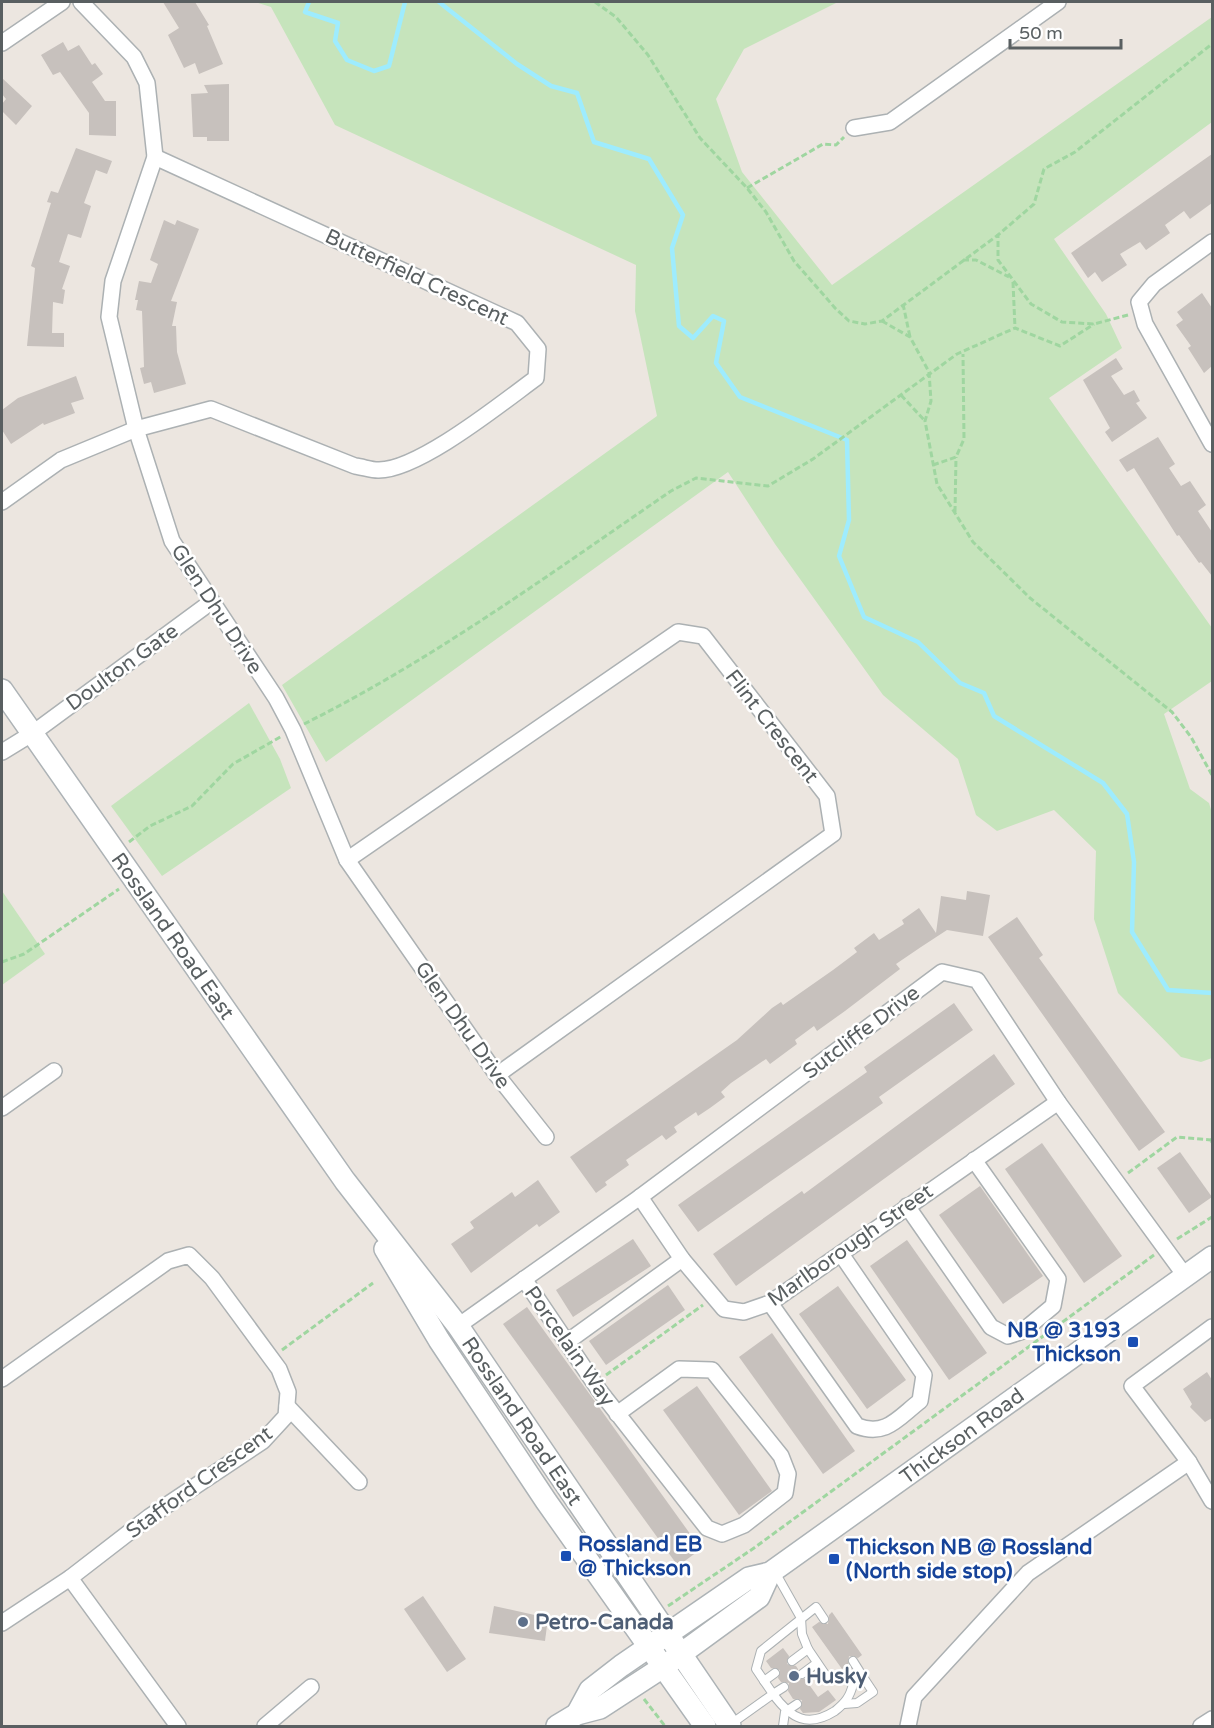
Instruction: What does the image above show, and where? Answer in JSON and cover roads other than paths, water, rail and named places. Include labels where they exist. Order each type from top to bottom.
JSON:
[{"type":"main road","name":"Rossland Road East","points":[[2,690],[345,1181],[458,1326],[589,1522],[682,1653],[730,1726]]},
{"type":"main road","name":"Rossland Road East","points":[[345,1181],[439,1340],[553,1510],[705,1726]]},
{"type":"main road","name":"Thickson Road","points":[[577,1714],[590,1690],[648,1646],[749,1578],[772,1572],[1212,1257]]},
{"type":"main road","name":"Thickson Road","points":[[557,1726],[577,1714],[600,1708],[663,1667],[759,1597],[772,1572]]},
{"type":"street","points":[[2,43],[62,2]]},
{"type":"street","name":"Glen Dhu Drive","points":[[81,2],[134,57],[147,83],[155,157],[113,281],[109,316],[136,429],[172,541],[276,698],[293,730],[347,860],[497,1075],[546,1137]]},
{"type":"street","points":[[854,128],[890,122],[1058,2]]},
{"type":"street","name":"Butterfield Crescent","points":[[136,429],[211,409],[355,466],[380,470],[412,461],[473,424],[536,378],[538,349],[517,323],[155,157]]},
{"type":"street","points":[[1212,242],[1154,284],[1139,303],[1145,324],[1212,444]]},
{"type":"street","points":[[2,502],[61,460],[136,429]]},
{"type":"street","name":"Doulton Gate","points":[[2,752],[33,733],[211,602]]},
{"type":"street","name":"Flint Crescent","points":[[347,860],[678,632],[703,636],[827,796],[833,834],[497,1075]]},
{"type":"street","name":"Sutcliffe Drive","points":[[458,1326],[640,1197],[942,972],[977,980],[1058,1102],[1186,1276]]},
{"type":"street","points":[[2,1108],[54,1071]]},
{"type":"street","name":"Marlborough Street","points":[[640,1197],[682,1259],[724,1309],[744,1312],[770,1303],[1058,1102]]},
{"type":"street","points":[[907,1206],[991,1327],[1008,1336],[1023,1331],[1053,1306],[1058,1279],[974,1160]]},
{"type":"street","points":[[770,1303],[857,1426],[872,1432],[888,1427],[920,1401],[924,1375],[840,1254]]},
{"type":"street","name":"Stafford Crescent","points":[[2,1379],[168,1261],[189,1255],[212,1278],[279,1369],[288,1392],[286,1416],[263,1441],[149,1517],[70,1578],[2,1623]]},
{"type":"street","points":[[567,1342],[682,1259]]},
{"type":"street","name":"Porcelain Way","points":[[524,1279],[617,1414],[707,1528],[722,1534],[744,1525],[785,1493],[788,1474],[781,1456],[712,1370],[679,1369],[617,1414]]},
{"type":"street","points":[[1212,1327],[1132,1386],[1189,1462],[1212,1501]]},
{"type":"street","points":[[287,1406],[359,1482]]},
{"type":"street","points":[[908,1726],[914,1697],[1028,1573],[1189,1462]]},
{"type":"street","points":[[70,1578],[178,1726]]},
{"type":"street","points":[[265,1726],[311,1687]]},
{"type":"street","points":[[1201,1726],[1212,1719]]},
{"type":"lane","points":[[772,1572],[801,1618],[802,1634],[808,1649],[829,1680],[842,1677],[853,1684]]},
{"type":"lane","points":[[824,1619],[816,1607],[758,1657],[756,1669],[785,1712],[805,1721],[820,1724],[844,1704],[850,1696],[853,1684],[864,1677]]},
{"type":"lane","points":[[792,1661],[808,1649]]},
{"type":"lane","points":[[844,1704],[857,1703],[873,1692],[852,1661]]},
{"type":"lane","points":[[802,1674],[818,1663]]},
{"type":"lane","points":[[764,1681],[774,1673]]},
{"type":"lane","points":[[730,1726],[784,1687]]},
{"type":"lane","points":[[783,1726],[785,1712],[797,1704]]},
{"type":"waterway","points":[[309,2],[305,12],[338,23],[335,41],[347,60],[374,71],[389,66],[405,2]]},
{"type":"waterway","points":[[439,2],[517,64],[551,86],[577,93],[594,142],[649,159],[683,215],[672,248],[679,326],[693,338],[713,316],[724,321],[716,363],[740,397],[847,440],[849,520],[839,556],[864,617],[918,642],[960,683],[984,693],[994,716],[1103,783],[1127,814],[1134,862],[1132,932],[1168,990],[1212,993]]},
{"type":"place","name":"NB @ 3193 Thickson","points":[[1133,1342]]},
{"type":"place","name":"Rossland EB @ Thickson","points":[[566,1556]]},
{"type":"place","name":"Thickson NB @ Rossland (North side stop)","points":[[834,1559]]},
{"type":"place","name":"Petro-Canada","points":[[523,1622]]},
{"type":"place","name":"Husky","points":[[794,1676]]}]
